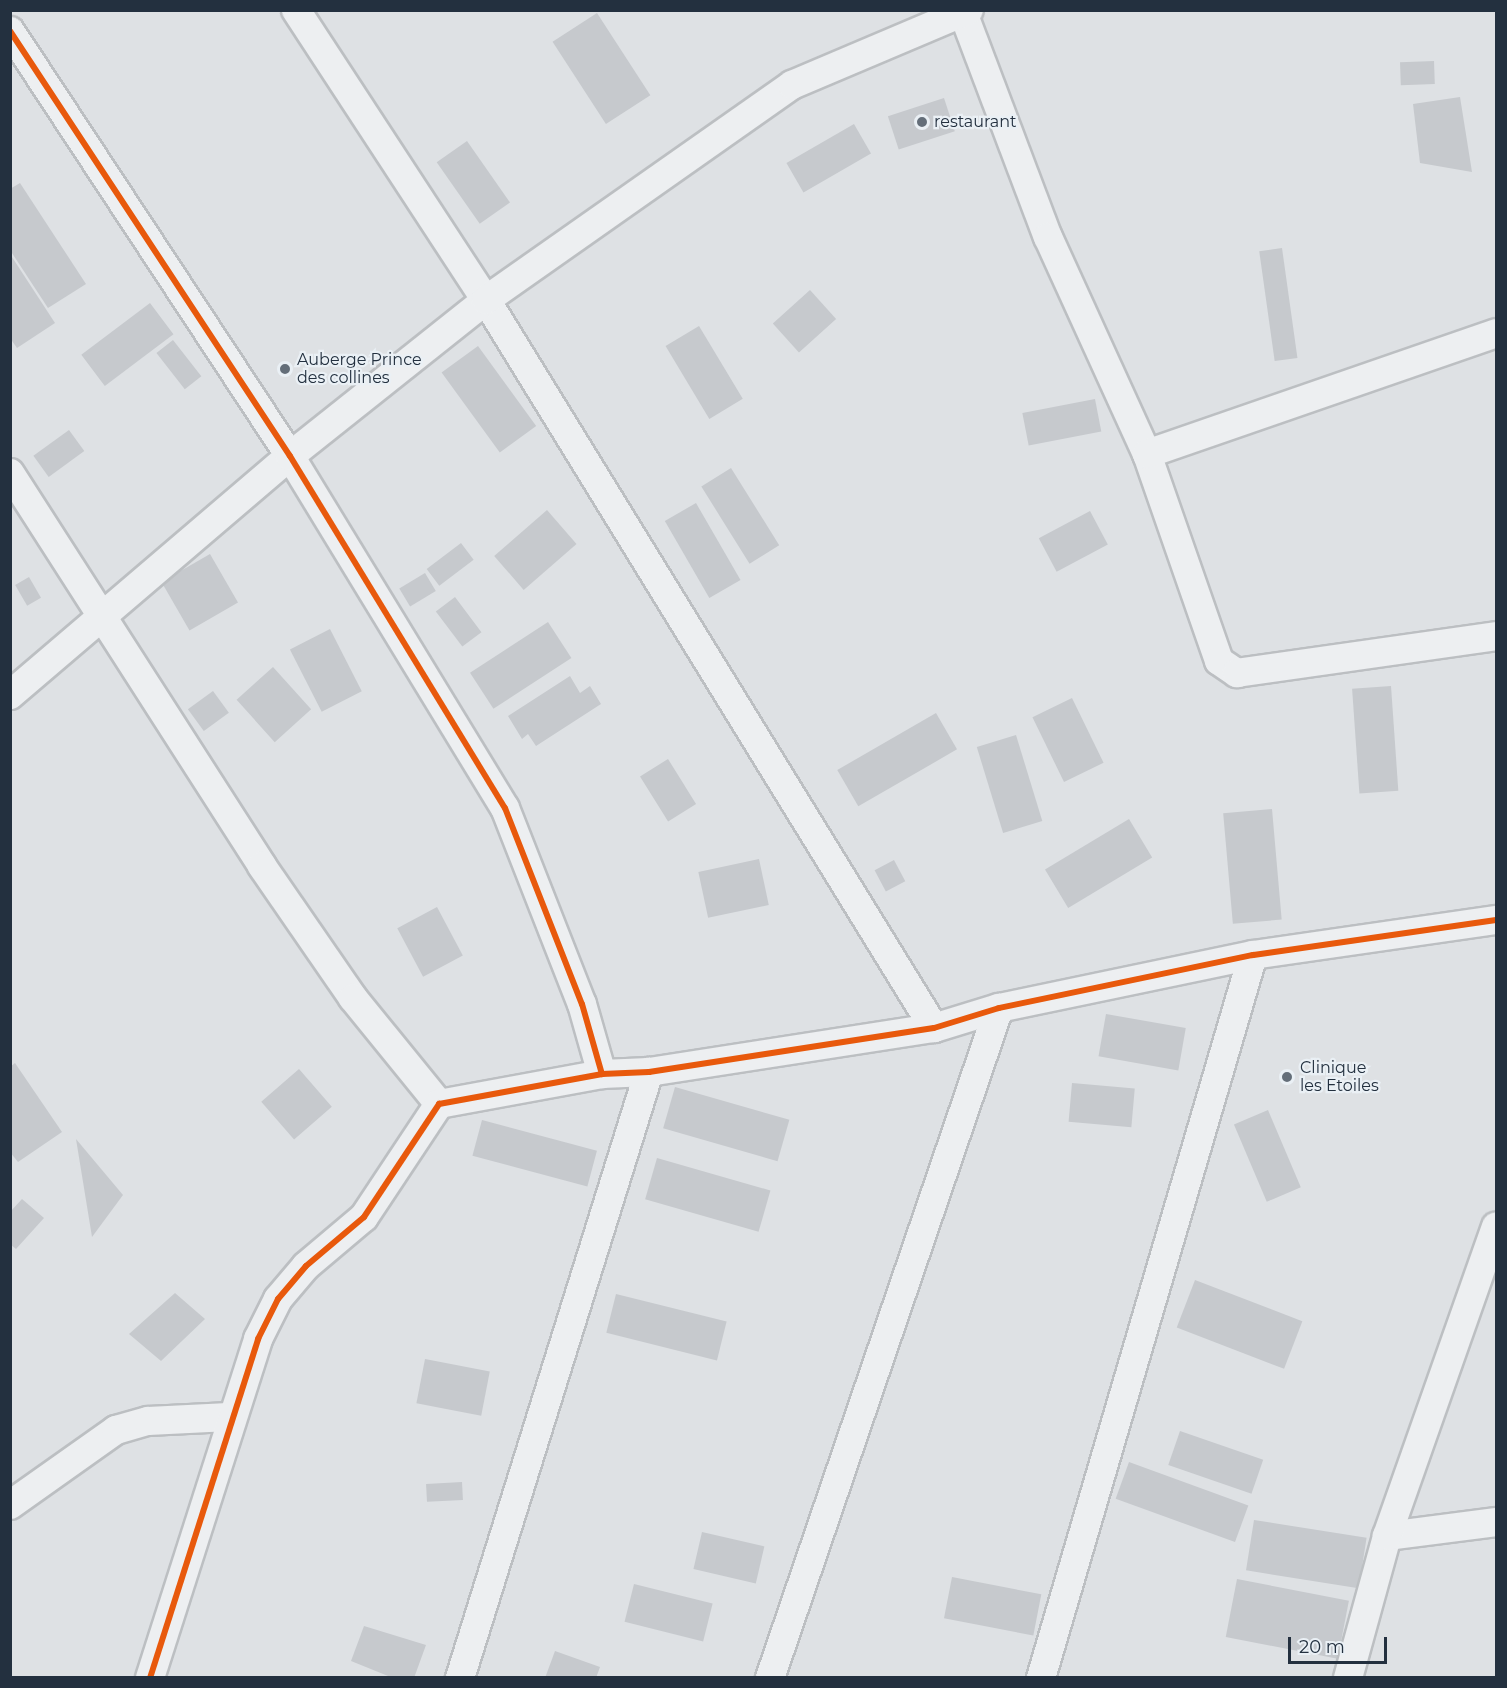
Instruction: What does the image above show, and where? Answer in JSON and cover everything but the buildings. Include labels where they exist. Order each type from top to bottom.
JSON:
[{"type":"street","points":[[296,10],[486,300],[934,1028]]},
{"type":"street","points":[[10,695],[290,456],[486,300],[792,85],[964,11],[1048,237],[1147,454],[1219,661],[1227,671],[1497,636]]},
{"type":"street","points":[[10,31],[290,456],[505,808],[578,994],[602,1074]]},
{"type":"street","points":[[1147,454],[1497,333]]},
{"type":"street","points":[[10,473],[262,866],[353,998],[439,1104]]},
{"type":"street","points":[[150,1677],[229,1417],[278,1299],[306,1266],[364,1217],[439,1104],[602,1074],[649,1072],[934,1028],[999,1008],[1254,955],[1497,920]]},
{"type":"street","points":[[1041,1677],[1254,955]]},
{"type":"street","points":[[770,1677],[999,1008]]},
{"type":"street","points":[[460,1677],[649,1072]]},
{"type":"street","points":[[1348,1677],[1387,1536],[1497,1227]]},
{"type":"street","points":[[10,1505],[116,1430],[148,1421],[229,1417]]},
{"type":"street","points":[[1387,1536],[1497,1522]]},
{"type":"cycle path","points":[[10,31],[290,456],[505,808],[582,1004],[602,1074]]},
{"type":"cycle path","points":[[150,1678],[258,1339],[278,1299],[306,1266],[364,1217],[439,1104],[602,1074],[649,1072],[934,1028],[999,1008],[1253,955],[1496,920]]},
{"type":"place","name":"restaurant","points":[[922,122]]},
{"type":"place","name":"Auberge Prince des collines","points":[[285,369]]},
{"type":"place","name":"Clinique les Etoiles","points":[[1287,1077]]}]
